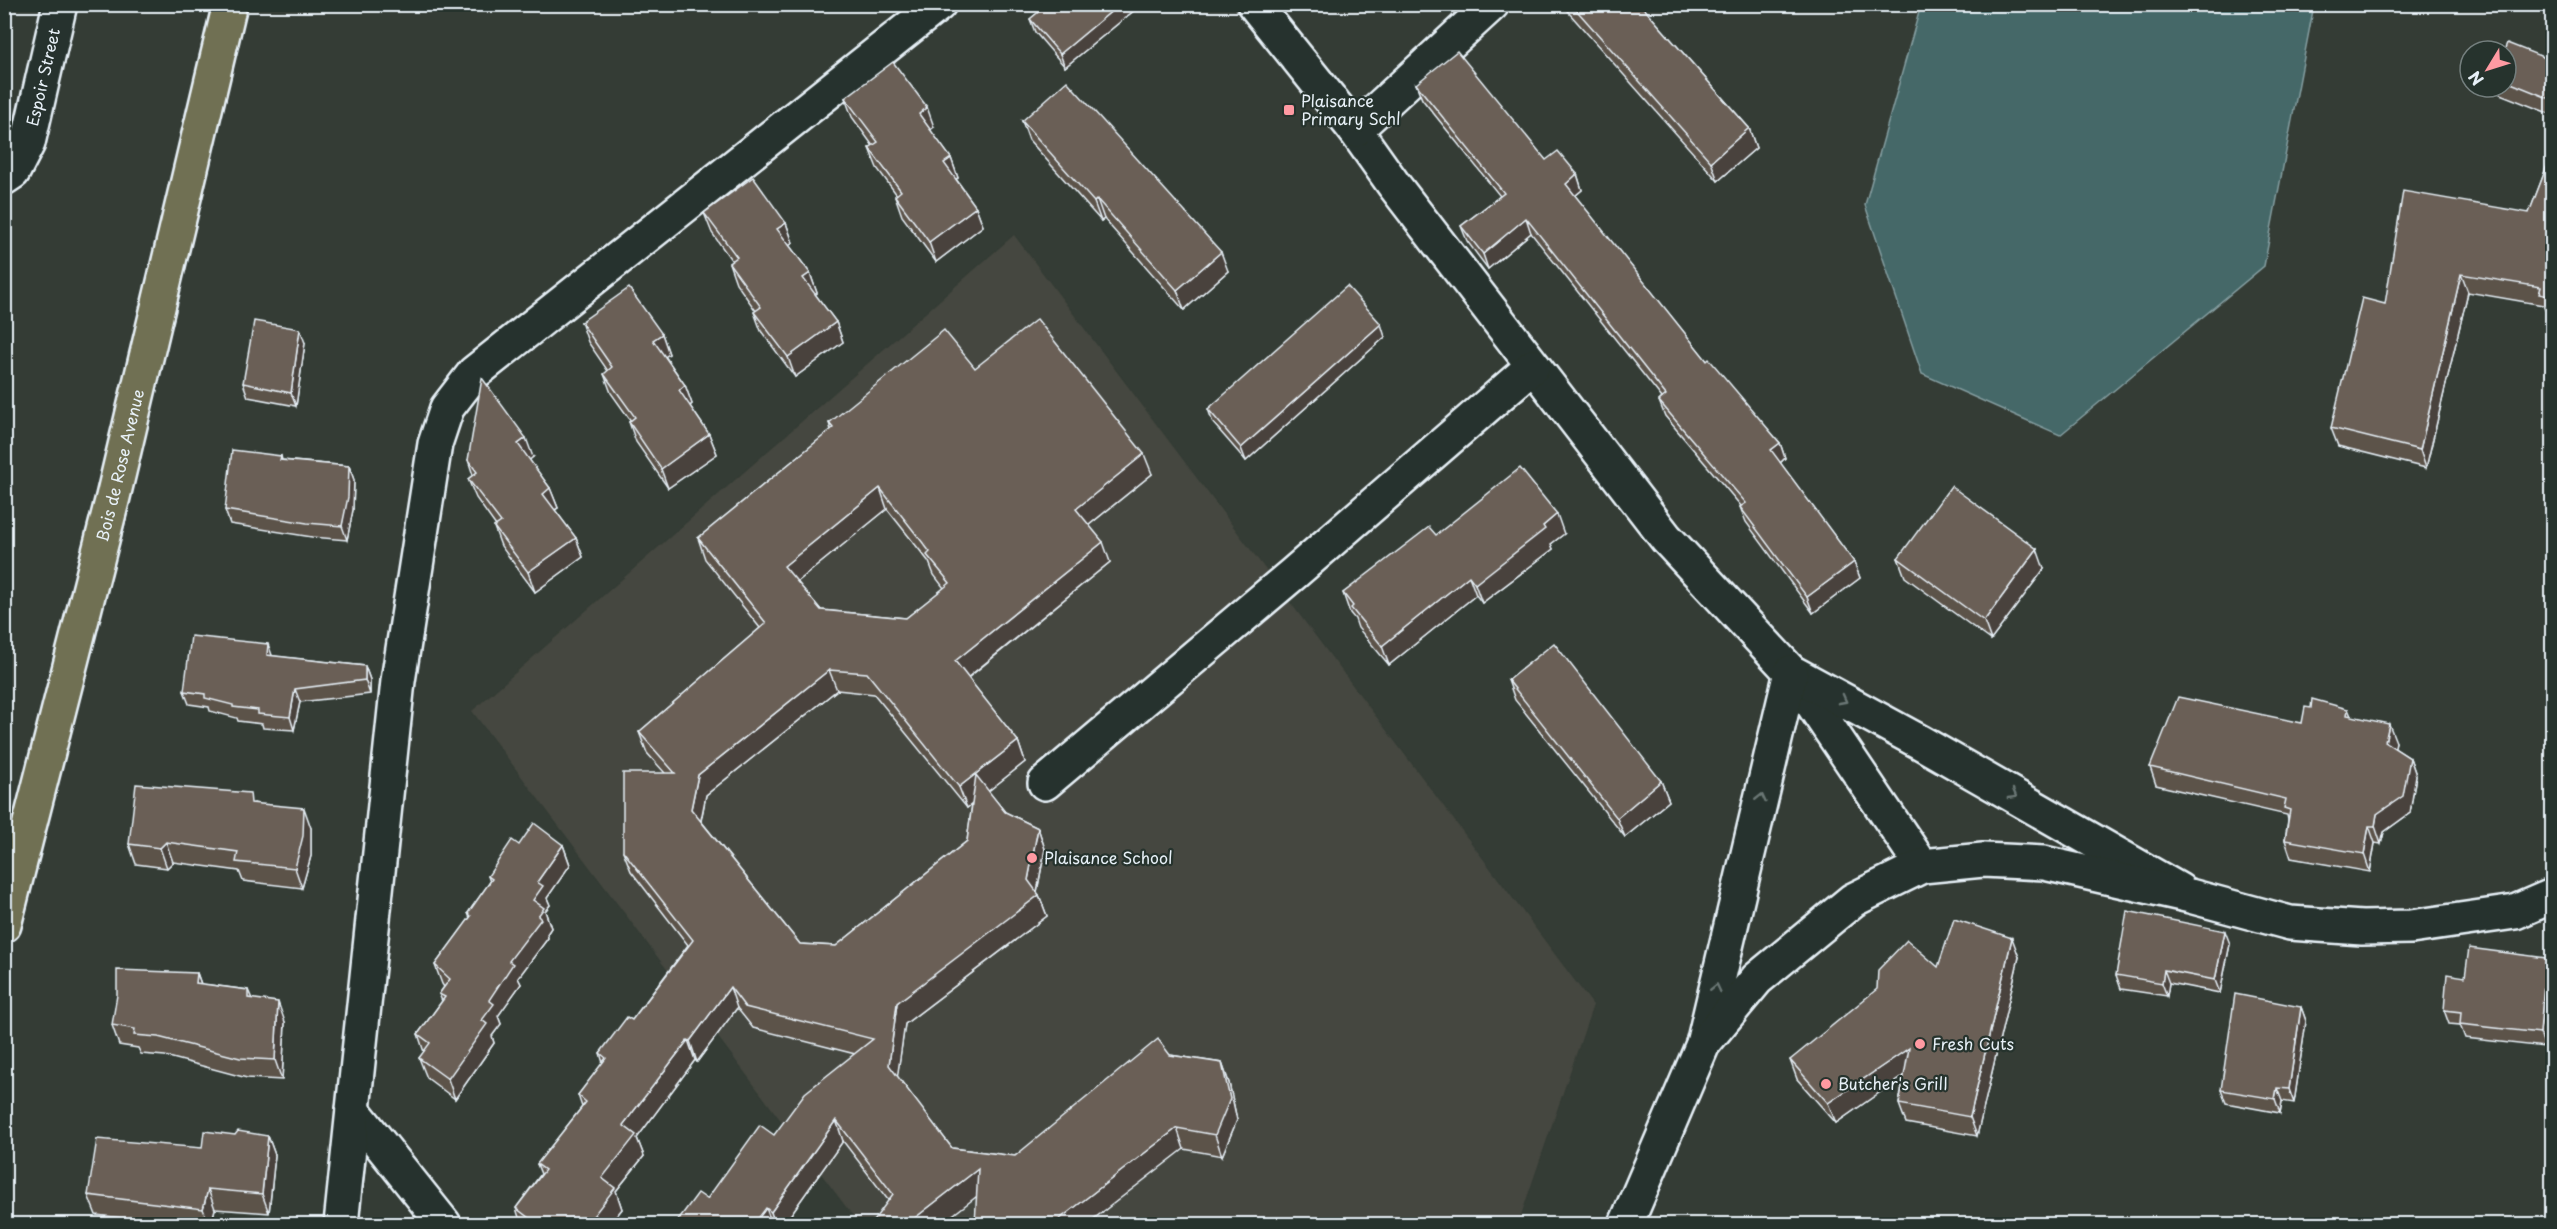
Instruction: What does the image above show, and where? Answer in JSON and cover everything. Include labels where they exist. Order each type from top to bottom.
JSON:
[{"type":"main road","name":"Bois de Rose Avenue","points":[[4,925],[112,497],[230,4]]},
{"type":"street","name":"Espoir Street","points":[[4,178],[13,172],[28,143],[60,4]]},
{"type":"street","points":[[341,1224],[398,681],[435,444],[447,408],[474,372],[939,4]]},
{"type":"street","points":[[1254,4],[1356,130],[1394,185],[1666,538],[1791,672],[1922,866]]},
{"type":"street","points":[[1356,130],[1492,4]]},
{"type":"street","points":[[1045,783],[1533,366]]},
{"type":"street","points":[[1791,672],[1930,747],[2190,896]]},
{"type":"street","points":[[1626,1224],[1703,1044],[1791,672]]},
{"type":"street","points":[[1703,1044],[1757,979],[1805,937],[1852,900],[1922,866],[1983,860],[2044,864],[2190,896],[2290,923],[2362,928],[2411,927],[2515,912],[2553,896]]},
{"type":"street","points":[[2515,912],[2553,925]]},
{"type":"street","points":[[353,1110],[444,1224]]},
{"type":"shaded area","name":"Plaisance School","points":[[1014,235],[1593,1005],[1518,1224],[859,1224],[472,711]]},
{"type":"water","points":[[1921,5],[2314,5],[2264,266],[2060,435],[1922,374],[1865,205]]},
{"type":"building","points":[[1048,4],[1120,4],[1060,54],[1030,19]]},
{"type":"building","points":[[1571,4],[1640,4],[1749,128],[1711,162]]},
{"type":"building","points":[[2518,47],[2553,61],[2553,100],[2518,86]]},
{"type":"building","points":[[1457,51],[1546,160],[1558,151],[1577,174],[1566,184],[1707,361],[1709,359],[1780,443],[1771,450],[1854,562],[1807,597],[1740,507],[1746,503],[1659,401],[1666,395],[1526,218],[1483,254],[1461,226],[1504,193],[1416,84]]},
{"type":"building","points":[[893,62],[927,107],[919,114],[951,158],[944,163],[976,207],[929,242],[895,196],[901,191],[869,148],[878,142],[845,98]]},
{"type":"building","points":[[1067,81],[1221,252],[1177,290],[1097,199],[1094,202],[1022,121]]},
{"type":"building","points":[[2553,150],[2553,297],[2539,294],[2541,287],[2461,274],[2420,450],[2331,428],[2362,298],[2385,304],[2403,191],[2529,213]]},
{"type":"building","points":[[753,177],[786,223],[777,229],[810,273],[803,278],[836,322],[788,357],[754,312],[761,307],[729,263],[737,257],[704,213]]},
{"type":"building","points":[[1347,286],[1381,324],[1241,448],[1208,409]]},
{"type":"building","points":[[629,288],[662,334],[653,340],[685,385],[679,390],[709,434],[661,469],[629,422],[635,417],[604,374],[612,367],[581,322]]},
{"type":"building","points":[[1037,319],[1144,454],[1076,509],[1103,542],[955,661],[1018,741],[959,787],[867,673],[829,670],[698,775],[691,809],[800,944],[836,946],[967,841],[976,775],[1005,812],[1038,828],[1028,880],[1039,895],[897,1003],[889,1065],[952,1148],[1015,1156],[1158,1039],[1170,1055],[1222,1063],[1230,1099],[1215,1135],[1177,1128],[1057,1221],[1057,1224],[975,1224],[978,1169],[907,1224],[871,1224],[893,1194],[836,1120],[771,1212],[766,1208],[754,1224],[675,1224],[698,1193],[707,1199],[760,1125],[774,1135],[805,1093],[873,1039],[745,1007],[730,987],[623,1125],[636,1135],[602,1178],[615,1188],[587,1224],[537,1224],[516,1208],[545,1170],[537,1164],[586,1102],[578,1095],[606,1058],[600,1053],[627,1017],[632,1020],[693,940],[623,851],[623,773],[675,773],[639,732],[766,623],[698,538],[833,428],[829,423],[944,330],[975,368]],"holes":[[[880,488],[930,552],[927,555],[950,583],[906,618],[821,610],[784,566]]]},
{"type":"building","points":[[254,321],[300,329],[291,393],[243,383]]},
{"type":"building","points":[[482,378],[526,438],[518,444],[550,488],[543,494],[576,538],[528,572],[494,527],[501,522],[468,479],[477,472],[468,460]]},
{"type":"building","points":[[232,450],[281,456],[280,460],[349,466],[348,497],[342,526],[225,510]]},
{"type":"building","points":[[1520,468],[1557,514],[1543,526],[1545,529],[1475,584],[1469,576],[1382,646],[1351,608],[1353,606],[1343,593],[1429,527],[1436,535]]},
{"type":"building","points":[[1951,486],[2037,549],[1984,621],[1898,558]]},
{"type":"building","points":[[191,636],[268,644],[267,655],[365,666],[365,680],[295,689],[290,717],[258,714],[258,710],[233,707],[233,705],[205,698],[205,694],[184,691]]},
{"type":"building","points":[[1554,643],[1661,781],[1617,818],[1508,680]]},
{"type":"building","points":[[2178,697],[2302,723],[2305,707],[2311,708],[2312,699],[2348,709],[2347,715],[2389,724],[2385,742],[2410,758],[2403,796],[2377,814],[2375,826],[2369,826],[2364,854],[2285,840],[2290,810],[2284,808],[2286,799],[2150,767]]},
{"type":"building","points":[[136,784],[250,793],[251,803],[304,808],[303,836],[295,868],[236,862],[238,852],[166,842],[160,848],[129,844]]},
{"type":"building","points":[[534,823],[563,845],[537,882],[543,886],[533,900],[544,908],[538,916],[541,919],[509,961],[513,964],[489,1000],[494,1004],[482,1020],[487,1024],[448,1079],[419,1058],[430,1043],[418,1034],[445,997],[439,994],[450,979],[435,965],[471,916],[468,913],[492,879],[488,876],[512,840],[519,845]]},
{"type":"building","points":[[2127,911],[2225,931],[2215,980],[2164,970],[2162,983],[2116,975]]},
{"type":"building","name":"Fresh Cuts","points":[[1954,919],[2012,938],[1970,1117],[1899,1104],[1909,1048],[1828,1103],[1790,1060],[1877,989],[1878,970],[1907,940],[1938,967]]},
{"type":"building","points":[[2469,948],[2546,958],[2540,1033],[2460,1024],[2461,1012],[2444,1010],[2447,974],[2465,977]]},
{"type":"building","points":[[117,970],[197,973],[196,983],[248,990],[248,998],[278,1002],[275,1060],[240,1058],[158,1037],[134,1035],[135,1029],[112,1025],[117,995]]},
{"type":"building","points":[[2235,994],[2301,1007],[2289,1089],[2277,1088],[2275,1099],[2221,1090]]},
{"type":"building","points":[[204,1131],[235,1135],[238,1131],[268,1136],[262,1194],[208,1189],[203,1209],[88,1195],[97,1139],[202,1148]]},
{"type":"place","name":"Plaisance Primary Schl","points":[[1289,110]]},
{"type":"place","name":"Plaisance School","points":[[1032,858]]},
{"type":"place","name":"Fresh Cuts","points":[[1920,1044]]},
{"type":"place","name":"Butcher's Grill","points":[[1826,1084]]}]
